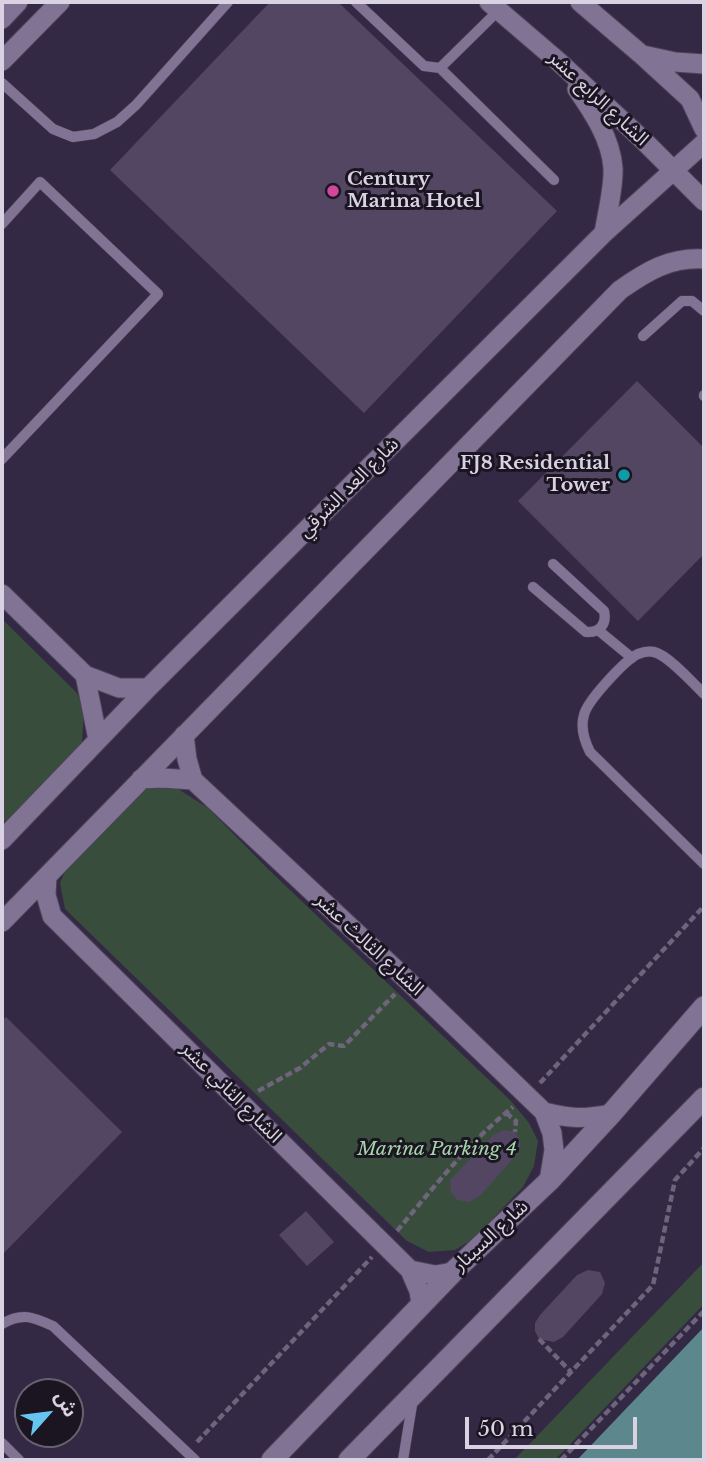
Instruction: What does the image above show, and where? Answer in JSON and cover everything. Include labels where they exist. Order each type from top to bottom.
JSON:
[{"type":"street","points":[[2,19],[18,2]]},
{"type":"street","points":[[2,61],[60,2]]},
{"type":"street","points":[[580,2],[690,99],[704,129]]},
{"type":"street","name":"الشارع الرابع عشر","points":[[494,6],[559,62],[701,196]]},
{"type":"street","points":[[642,55],[675,62],[704,64]]},
{"type":"street","points":[[559,62],[590,107],[611,154],[613,171],[604,233]]},
{"type":"street","name":"شارع العد الشرقي","points":[[2,840],[149,688],[604,233],[704,143]]},
{"type":"street","points":[[648,195],[701,196]]},
{"type":"street","points":[[4,920],[620,290],[646,271],[688,258],[704,259]]},
{"type":"street","points":[[2,594],[85,675],[119,688],[149,688]]},
{"type":"street","points":[[85,675],[98,740]]},
{"type":"street","points":[[141,779],[193,780],[184,735]]},
{"type":"street","name":"الشارع الثالث عشر","points":[[193,780],[544,1112],[552,1133],[554,1150],[549,1181]]},
{"type":"street","points":[[4,920],[21,914],[52,916],[46,895],[47,876]]},
{"type":"street","name":"الشارع الثاني عشر","points":[[52,916],[410,1270],[421,1304]]},
{"type":"street","name":"شارع السينار","points":[[272,1460],[421,1304],[549,1181],[704,1007]]},
{"type":"street","points":[[349,1460],[704,1098]]},
{"type":"street","points":[[544,1112],[567,1118],[611,1114]]},
{"type":"street","points":[[410,1270],[435,1275],[453,1272]]},
{"type":"lane","points":[[2,83],[52,129],[74,137],[94,134],[117,122],[136,105],[228,2]]},
{"type":"lane","points":[[356,2],[424,66],[440,68],[554,180]]},
{"type":"lane","points":[[440,68],[494,6]]},
{"type":"lane","points":[[2,223],[40,182],[158,295],[2,459]]},
{"type":"lane","points":[[643,336],[682,301],[692,301],[704,311]]},
{"type":"lane","points":[[533,587],[586,632],[598,630],[604,625],[604,611],[553,564]]},
{"type":"lane","points":[[598,630],[632,658]]},
{"type":"lane","points":[[704,694],[663,655],[652,651],[641,653],[632,658],[590,702],[582,727],[590,752],[704,864]]},
{"type":"lane","points":[[2,1324],[12,1317],[33,1317],[52,1326],[191,1456]]},
{"type":"lane","points":[[402,1460],[415,1392]]},
{"type":"lane","points":[[2,1443],[19,1460]]},
{"type":"path","points":[[191,1456],[360,1269],[385,1245],[446,1173],[493,1124],[528,1096],[704,906]]},
{"type":"path","points":[[257,1091],[300,1068],[329,1044],[344,1046],[408,981]]},
{"type":"path","points":[[506,1113],[516,1122],[516,1132]]},
{"type":"path","points":[[488,1460],[653,1285],[675,1180],[704,1148]]},
{"type":"path","points":[[561,1460],[704,1311]]},
{"type":"path","points":[[540,1339],[571,1372]]},
{"type":"green space","points":[[2,619],[77,693],[84,710],[82,742],[64,768],[11,819],[2,822]]},
{"type":"green space","name":"Marina Parking 4","points":[[149,787],[175,787],[208,808],[268,869],[511,1101],[529,1123],[538,1141],[534,1166],[523,1187],[473,1239],[455,1250],[429,1252],[407,1241],[65,909],[60,883],[70,860],[135,793]]},
{"type":"green space","points":[[704,1262],[704,1304],[555,1460],[514,1460]]},
{"type":"shaded area","points":[[704,1327],[704,1460],[577,1460]]},
{"type":"building","name":"Century Marina Hotel","points":[[270,2],[338,2],[557,211],[364,413],[110,170]]},
{"type":"building","name":"FJ8 Residential Tower","points":[[637,381],[704,448],[704,554],[638,621],[518,501]]},
{"type":"building","points":[[6,1017],[122,1132],[2,1255],[2,1021]]},
{"type":"building","points":[[504,1130],[515,1132],[521,1143],[518,1153],[480,1196],[469,1202],[457,1200],[451,1192],[450,1180],[493,1135]]},
{"type":"building","points":[[306,1211],[334,1242],[307,1266],[279,1235]]},
{"type":"building","points":[[588,1270],[600,1272],[605,1283],[602,1294],[563,1337],[554,1342],[539,1339],[535,1323],[540,1315],[577,1275]]},
{"type":"place","name":"Century Marina Hotel","points":[[333,191]]},
{"type":"place","name":"FJ8 Residential Tower","points":[[624,475]]}]
